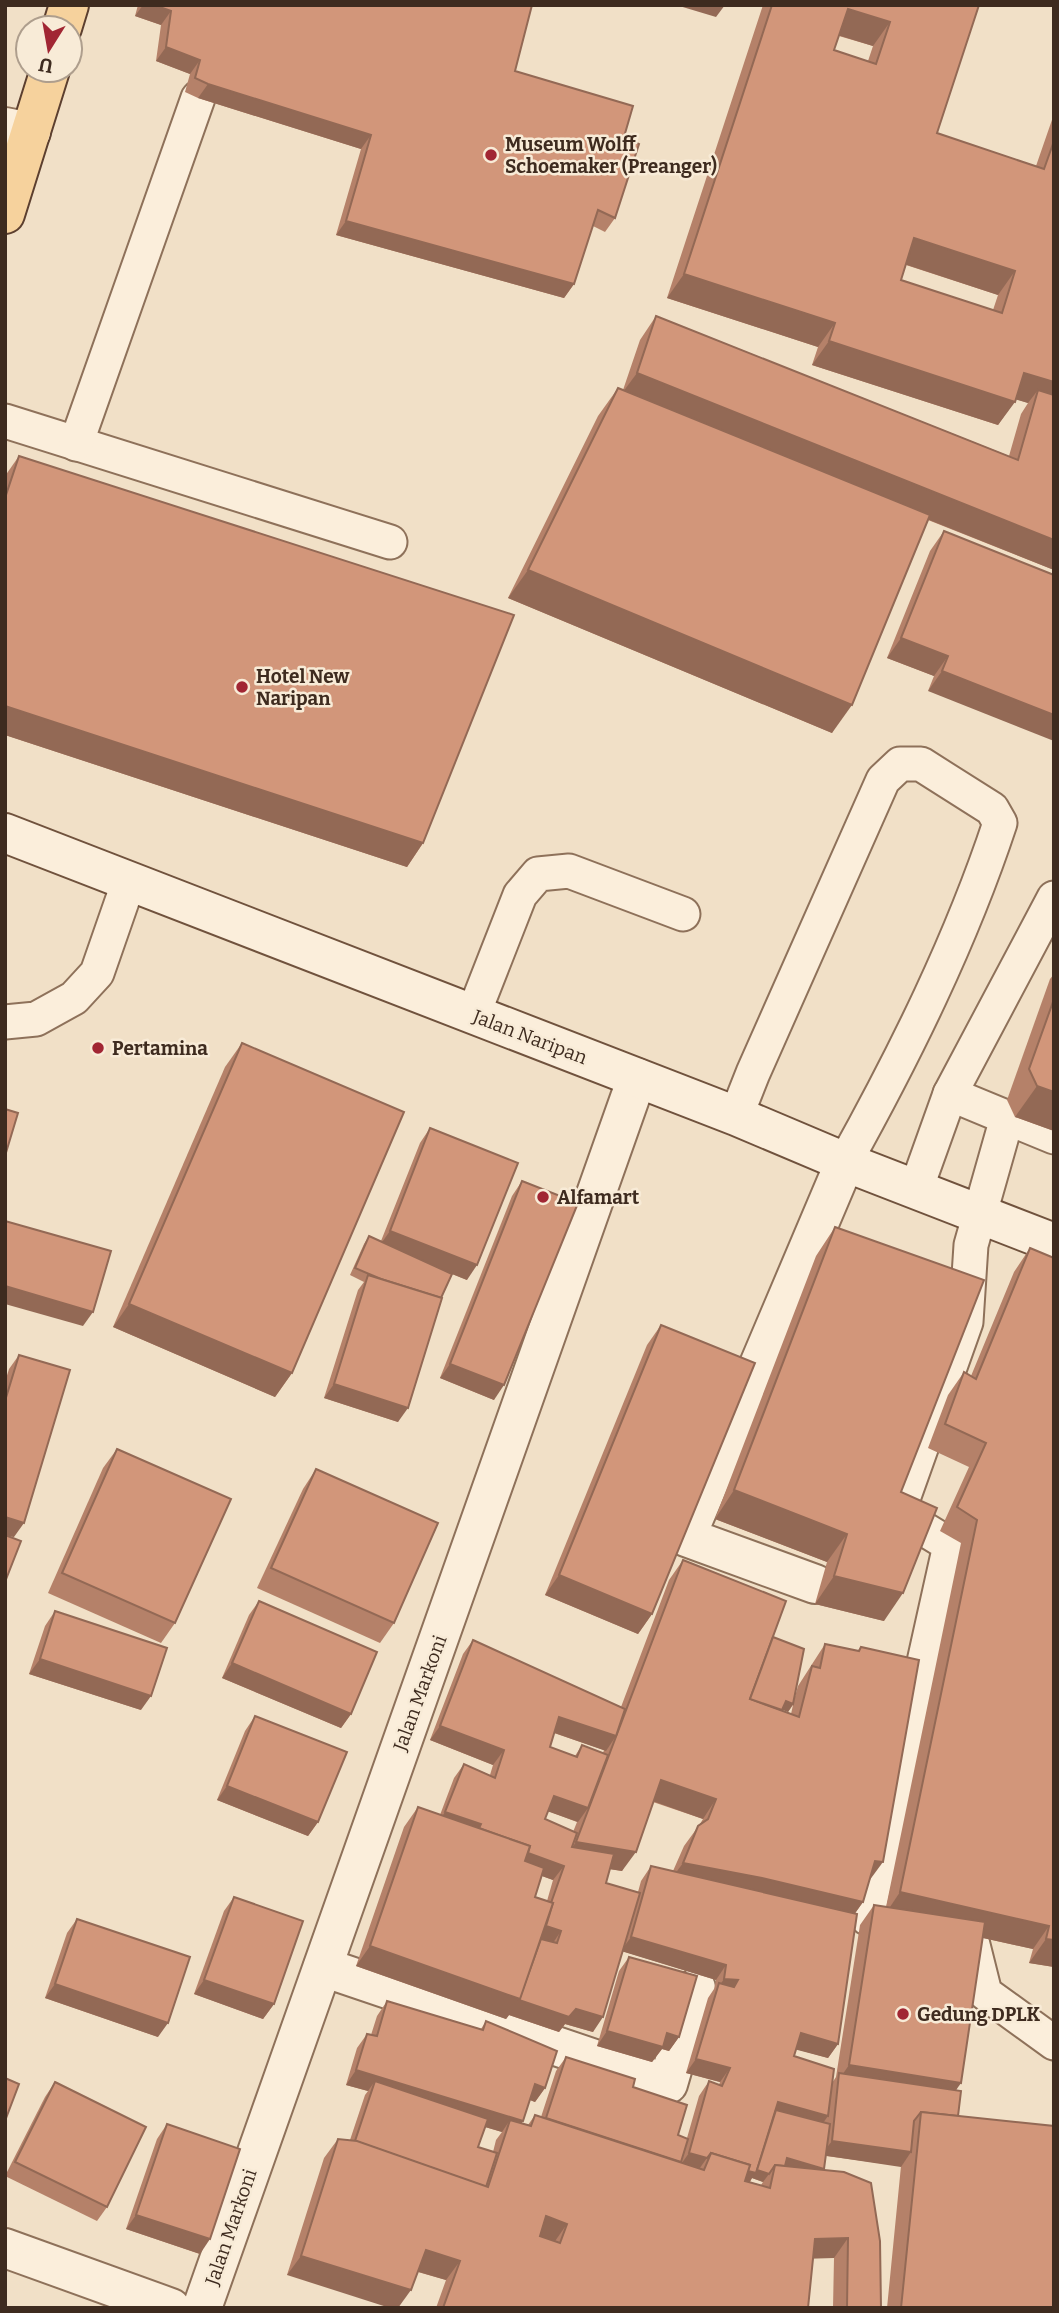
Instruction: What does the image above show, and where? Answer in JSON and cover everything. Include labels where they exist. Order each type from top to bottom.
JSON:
[{"type":"main road","points":[[5,214],[18,129],[42,84]]},
{"type":"street","name":"Jalan Naripan","points":[[5,833],[736,1116],[845,1162],[1054,1243]]},
{"type":"street","name":"Jalan Markoni","points":[[202,2308],[637,1078]]},
{"type":"street","points":[[815,1584],[686,1537],[845,1162]]},
{"type":"street","points":[[323,1967],[668,2084],[696,1988]]},
{"type":"street","points":[[5,2248],[171,2308]]},
{"type":"lane","points":[[76,444],[198,98]]},
{"type":"lane","points":[[5,421],[390,542]]},
{"type":"lane","points":[[736,1116],[883,780],[900,764],[922,764],[992,809],[1000,823],[986,865],[928,1003],[845,1162]]},
{"type":"lane","points":[[472,1015],[520,895],[538,874],[569,871],[683,914]]},
{"type":"lane","points":[[5,1022],[36,1019],[74,998],[97,973],[129,881]]},
{"type":"lane","points":[[916,1189],[950,1094],[1054,898]]},
{"type":"lane","points":[[950,1094],[1054,1137]]},
{"type":"lane","points":[[1007,1118],[971,1245],[966,1322],[898,1513],[950,1545],[867,1918],[972,1941],[985,1993],[1054,2043]]},
{"type":"building","name":"Museum Wolff Schoemaker (Preanger)","points":[[154,5],[532,5],[515,71],[633,106],[624,137],[639,144],[615,218],[598,210],[574,284],[346,221],[371,135],[195,78],[200,60],[166,47],[171,11]]},
{"type":"building","points":[[772,5],[979,5],[937,133],[1044,169],[1054,141],[1054,382],[1024,373],[1015,402],[829,341],[835,323],[684,274]],"holes":[[[848,9],[890,22],[876,64],[834,50]],[[914,238],[1015,271],[1002,313],[901,280]]]},
{"type":"building","points":[[656,316],[1018,460],[1038,390],[1054,395],[1054,540],[637,373]]},
{"type":"building","points":[[618,388],[930,515],[852,705],[528,570]]},
{"type":"building","name":"Hotel New Naripan","points":[[19,456],[514,615],[423,843],[5,706],[5,498]]},
{"type":"building","points":[[944,531],[1054,575],[1054,715],[942,671],[948,656],[901,638]]},
{"type":"building","points":[[1054,999],[1054,1092],[1037,1086],[1029,1069]]},
{"type":"building","points":[[242,1043],[404,1112],[292,1373],[129,1304]]},
{"type":"building","points":[[5,1109],[18,1113],[5,1156]]},
{"type":"building","points":[[430,1128],[518,1163],[477,1265],[390,1231]]},
{"type":"building","points":[[522,1181],[578,1203],[504,1385],[450,1364]]},
{"type":"building","points":[[5,1221],[111,1251],[93,1312],[5,1286]]},
{"type":"building","points":[[835,1227],[984,1280],[901,1492],[937,1508],[903,1593],[834,1576],[847,1534],[734,1490]]},
{"type":"building","points":[[369,1236],[452,1274],[441,1298],[355,1268]]},
{"type":"building","points":[[1030,1248],[1054,1258],[1054,1940],[1046,1939],[1049,1926],[900,1892],[977,1520],[957,1507],[986,1443],[945,1424],[964,1372],[976,1379]]},
{"type":"building","points":[[368,1275],[442,1298],[408,1408],[334,1384]]},
{"type":"building","points":[[661,1325],[755,1363],[652,1614],[559,1575]]},
{"type":"building","points":[[19,1355],[70,1370],[24,1523],[5,1517],[5,1401]]},
{"type":"building","points":[[117,1449],[231,1499],[175,1623],[62,1573]]},
{"type":"building","points":[[316,1469],[438,1523],[394,1623],[271,1568]]},
{"type":"building","points":[[5,1535],[21,1541],[5,1582]]},
{"type":"building","points":[[683,1560],[786,1601],[750,1699],[799,1717],[812,1666],[820,1668],[825,1644],[859,1651],[861,1647],[919,1660],[883,1862],[875,1861],[863,1902],[683,1863],[698,1826],[708,1819],[716,1799],[661,1780],[636,1852],[576,1842]]},
{"type":"building","points":[[259,1601],[377,1652],[351,1714],[232,1663]]},
{"type":"building","points":[[55,1611],[167,1648],[151,1696],[40,1659]]},
{"type":"building","points":[[773,1637],[804,1649],[793,1704],[786,1701],[782,1710],[750,1699]]},
{"type":"building","points":[[473,1640],[625,1709],[616,1736],[559,1717],[550,1747],[577,1757],[582,1745],[608,1755],[588,1808],[554,1796],[545,1819],[577,1833],[572,1847],[614,1854],[606,1883],[640,1893],[603,2017],[576,2009],[569,2017],[519,2000],[541,1939],[557,1943],[561,1931],[546,1926],[564,1866],[528,1853],[530,1846],[479,1828],[481,1824],[445,1812],[464,1764],[495,1778],[504,1750],[440,1726]]},
{"type":"building","points":[[255,1716],[347,1752],[318,1822],[227,1786]]},
{"type":"building","points":[[418,1807],[530,1846],[525,1861],[544,1868],[535,1897],[553,1903],[520,1999],[370,1946]]},
{"type":"building","points":[[651,1866],[857,1914],[838,2044],[801,2033],[794,2056],[834,2069],[828,2116],[778,2102],[756,2173],[748,2171],[750,2165],[711,2153],[707,2158],[689,2153],[709,2081],[722,2086],[730,2068],[696,2059],[719,1983],[734,1987],[738,1980],[724,1979],[726,1965],[631,1937]]},
{"type":"building","points":[[234,1897],[303,1921],[274,2004],[204,1980]]},
{"type":"building","name":"Gedung DPLK","points":[[874,1905],[985,1922],[961,2083],[849,2065]]},
{"type":"building","points":[[77,1919],[190,1957],[168,2023],[55,1984]]},
{"type":"building","points":[[629,1957],[697,1976],[679,2037],[667,2033],[663,2047],[607,2031]]},
{"type":"building","points":[[387,2001],[483,2030],[486,2021],[557,2051],[545,2088],[535,2084],[523,2121],[356,2070],[367,2034],[377,2036]]},
{"type":"building","points":[[566,2057],[635,2079],[633,2087],[687,2105],[678,2135],[688,2139],[681,2162],[546,2118]]},
{"type":"building","points":[[839,2073],[961,2091],[958,2116],[921,2112],[914,2121],[911,2152],[832,2141]]},
{"type":"building","points":[[5,2078],[19,2084],[5,2121]]},
{"type":"building","points":[[375,2081],[488,2119],[478,2147],[497,2153],[486,2187],[355,2141]]},
{"type":"building","points":[[55,2082],[146,2127],[107,2207],[15,2162]]},
{"type":"building","points":[[776,2110],[830,2124],[824,2169],[787,2158],[785,2166],[775,2165],[769,2174],[757,2170]]},
{"type":"building","points":[[921,2112],[1054,2126],[1054,2308],[901,2308]]},
{"type":"building","points":[[535,2115],[704,2170],[711,2153],[750,2165],[745,2181],[770,2188],[775,2165],[844,2172],[871,2183],[880,2241],[881,2308],[847,2308],[848,2238],[815,2239],[808,2308],[443,2308],[460,2261],[426,2250],[411,2290],[301,2256],[338,2139],[357,2141],[488,2187],[510,2120],[531,2126]],"holes":[[[546,2216],[567,2224],[560,2243],[540,2236]]]},
{"type":"building","points":[[167,2124],[240,2149],[210,2239],[136,2215]]},
{"type":"place","name":"Museum Wolff Schoemaker (Preanger)","points":[[491,155]]},
{"type":"place","name":"Hotel New Naripan","points":[[242,687]]},
{"type":"place","name":"Pertamina","points":[[98,1048]]},
{"type":"place","name":"Alfamart","points":[[543,1197]]},
{"type":"place","name":"Gedung DPLK","points":[[903,2014]]}]
